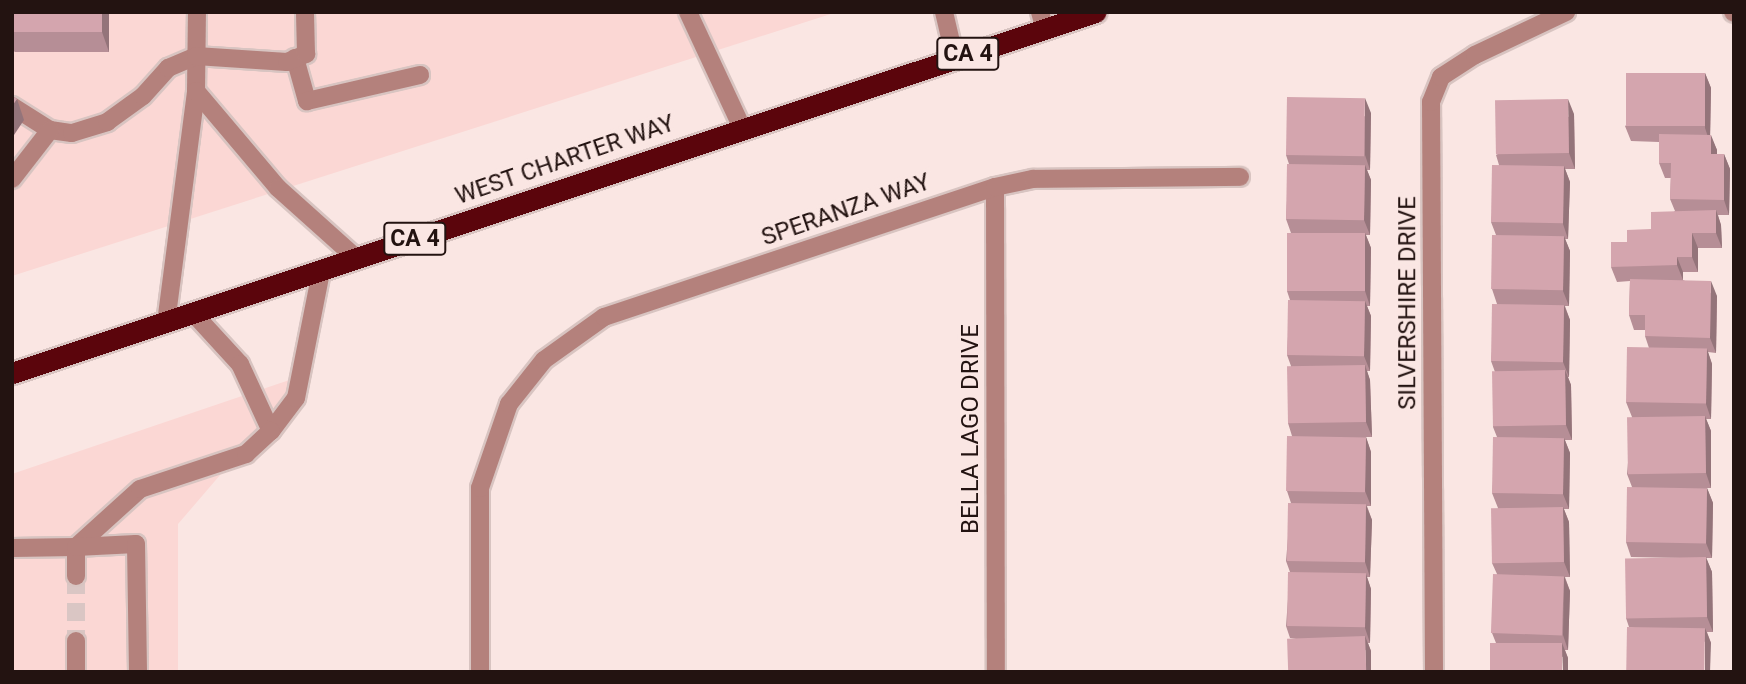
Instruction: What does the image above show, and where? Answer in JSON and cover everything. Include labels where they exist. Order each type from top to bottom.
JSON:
[{"type":"highway","name":"WEST CHARTER WAY","points":[[12,373],[955,59],[1042,21],[1095,12]]},
{"type":"street","points":[[166,323],[196,91],[197,12]]},
{"type":"street","points":[[12,106],[50,130],[72,133],[107,122],[143,96],[168,68],[197,56],[287,62],[306,54],[305,12]]},
{"type":"street","points":[[688,12],[742,128]]},
{"type":"street","points":[[944,12],[955,59]]},
{"type":"street","name":"SILVERSHIRE DRIVE","points":[[1434,672],[1432,102],[1441,77],[1475,55],[1566,12]]},
{"type":"street","points":[[295,58],[307,101],[421,75]]},
{"type":"street","points":[[196,91],[278,188],[357,259]]},
{"type":"street","points":[[12,179],[50,130]]},
{"type":"street","name":"SPERANZA WAY","points":[[480,672],[480,488],[509,404],[544,360],[604,317],[995,187],[1033,179],[1240,177]]},
{"type":"street","name":"BELLA LAGO DRIVE","points":[[995,187],[996,672]]},
{"type":"street","points":[[76,576],[76,547],[140,489],[246,454],[271,431],[296,398],[321,272]]},
{"type":"street","points":[[194,314],[240,364],[271,431]]},
{"type":"street","points":[[12,548],[136,544],[138,672]]},
{"type":"street","points":[[76,641],[76,672]]},
{"type":"shaded area","points":[[12,12],[837,12],[12,276]]},
{"type":"shaded area","points":[[307,374],[178,524],[178,672],[12,672],[12,474]]},
{"type":"building","points":[[12,12],[102,12],[102,32],[12,32]]},
{"type":"building","points":[[1626,73],[1705,73],[1705,126],[1626,126]]},
{"type":"building","points":[[1287,97],[1365,98],[1364,156],[1286,155]]},
{"type":"building","points":[[1568,99],[1569,153],[1496,154],[1495,100]]},
{"type":"building","points":[[1659,134],[1711,135],[1711,154],[1724,154],[1724,200],[1670,199],[1671,163],[1659,163]]},
{"type":"building","points":[[1287,164],[1365,165],[1364,220],[1286,219]]},
{"type":"building","points":[[1492,165],[1564,166],[1563,223],[1491,222]]},
{"type":"building","points":[[1716,210],[1716,233],[1692,233],[1692,257],[1677,257],[1677,265],[1611,267],[1611,242],[1627,242],[1627,230],[1651,229],[1651,212]]},
{"type":"building","points":[[1287,233],[1365,233],[1365,291],[1287,291]]},
{"type":"building","points":[[1492,235],[1564,236],[1563,290],[1491,289]]},
{"type":"building","points":[[1630,279],[1711,281],[1710,338],[1645,336],[1645,315],[1629,315]]},
{"type":"building","points":[[1288,300],[1365,301],[1364,356],[1287,355]]},
{"type":"building","points":[[1492,304],[1564,305],[1563,362],[1491,361]]},
{"type":"building","points":[[1627,347],[1707,348],[1706,403],[1626,402]]},
{"type":"building","points":[[1365,365],[1366,422],[1288,423],[1287,366]]},
{"type":"building","points":[[1565,370],[1566,425],[1493,426],[1492,371]]},
{"type":"building","points":[[1705,416],[1706,473],[1628,474],[1627,417]]},
{"type":"building","points":[[1287,436],[1366,437],[1365,492],[1286,491]]},
{"type":"building","points":[[1493,437],[1564,438],[1563,494],[1492,493]]},
{"type":"building","points":[[1627,487],[1707,488],[1706,543],[1626,542]]},
{"type":"building","points":[[1288,503],[1366,504],[1365,562],[1287,561]]},
{"type":"building","points":[[1563,507],[1564,562],[1492,563],[1491,508]]},
{"type":"building","points":[[1706,557],[1707,617],[1626,618],[1625,558]]},
{"type":"building","points":[[1288,572],[1366,573],[1365,627],[1287,626]]},
{"type":"building","points":[[1493,574],[1564,576],[1562,635],[1491,633]]},
{"type":"building","points":[[1627,627],[1705,628],[1704,672],[1626,672]]},
{"type":"building","points":[[1365,636],[1366,672],[1288,672],[1287,639]]},
{"type":"building","points":[[1490,643],[1562,643],[1562,672],[1490,672]]},
{"type":"tunnel","points":[[76,576],[76,641]]}]
